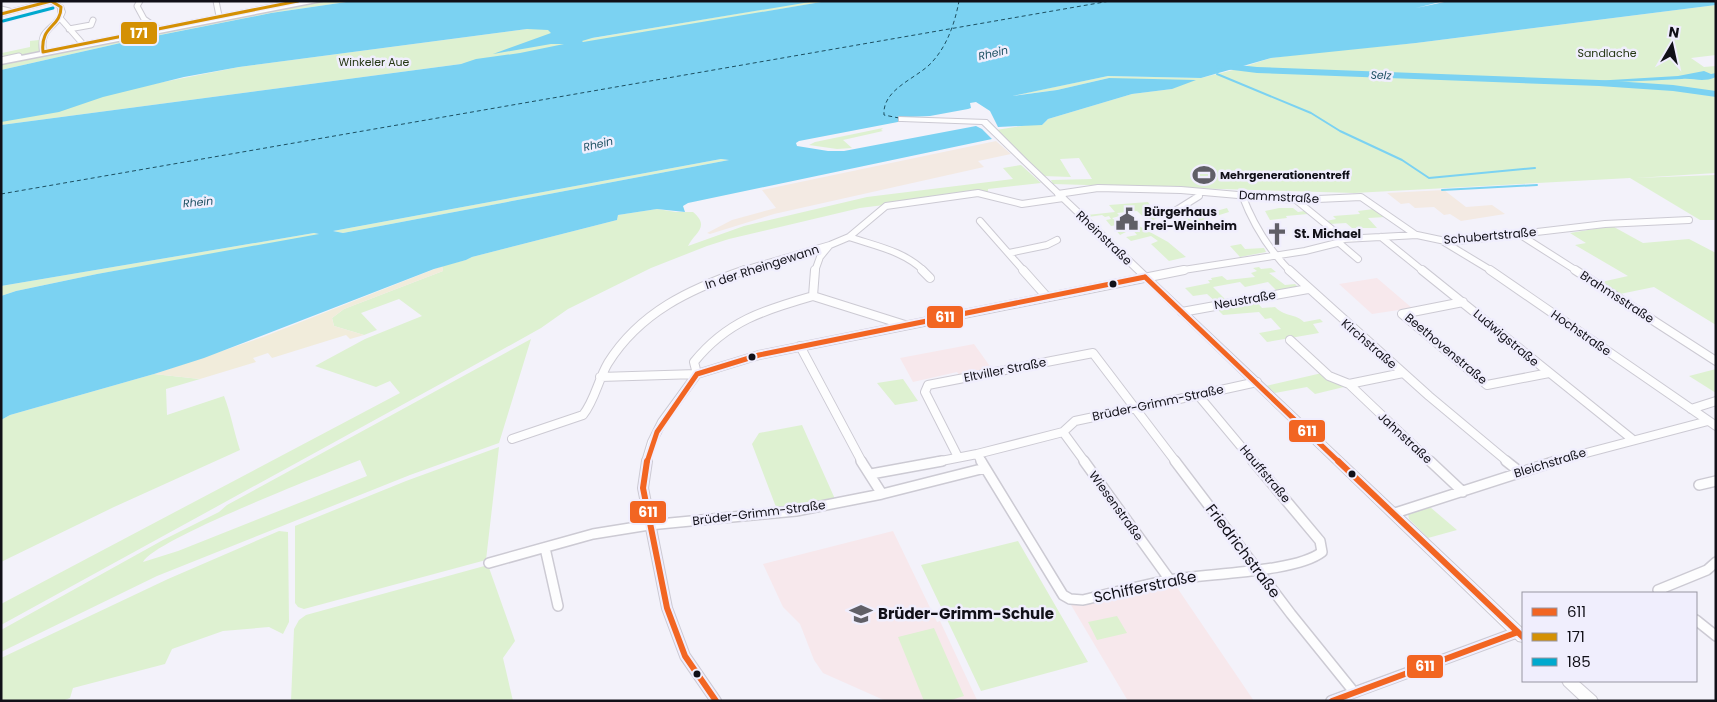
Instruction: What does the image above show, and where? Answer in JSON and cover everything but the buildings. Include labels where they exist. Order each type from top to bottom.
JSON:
[{"type":"main road","points":[[1,61],[318,1]]},
{"type":"street","points":[[1,14],[51,1],[62,9],[60,18],[43,37],[43,52]]},
{"type":"street","points":[[140,1],[137,6],[140,14],[146,22],[157,30]]},
{"type":"street","points":[[216,1],[219,16]]},
{"type":"street","points":[[1,61],[82,43],[299,1]]},
{"type":"street","points":[[1,9],[10,12]]},
{"type":"street","points":[[60,18],[82,43]]},
{"type":"street","points":[[69,29],[92,25],[93,20]]},
{"type":"street","name":"Rheinstraße","points":[[902,118],[986,123],[1521,635]]},
{"type":"street","name":"Dammstraße","points":[[1061,196],[1098,188],[1198,192],[1296,200],[1361,197],[1417,236]]},
{"type":"street","points":[[1175,210],[1198,196],[1198,192]]},
{"type":"street","name":"In der Rheingewann","points":[[512,439],[584,415],[591,406],[600,377],[611,357],[633,330],[665,305],[697,288],[727,276],[830,245],[849,237],[886,206],[978,193],[991,194],[1011,203],[1022,204],[1061,196]]},
{"type":"street","name":"Kirchstraße","points":[[1242,195],[1250,215],[1274,255],[1308,289],[1403,373],[1520,472]]},
{"type":"street","points":[[1296,200],[1341,240],[1358,259]]},
{"type":"street","name":"Schubertstraße","points":[[600,377],[697,374],[751,357],[800,346],[1145,277],[1306,251],[1341,240],[1381,236],[1417,236],[1444,242],[1605,224],[1689,220]]},
{"type":"street","points":[[980,221],[1047,297]]},
{"type":"street","name":"Brahmsstraße","points":[[1519,234],[1716,361]]},
{"type":"street","name":"Ludwigstraße","points":[[1381,236],[1632,439]]},
{"type":"street","points":[[849,237],[901,254],[915,262],[930,278]]},
{"type":"street","points":[[1009,253],[1047,245],[1057,240]]},
{"type":"street","name":"Hochstraße","points":[[1444,242],[1476,260],[1716,426]]},
{"type":"street","points":[[813,296],[812,286],[816,262],[830,245]]},
{"type":"street","points":[[794,256],[816,262]]},
{"type":"street","name":"Neustraße","points":[[1182,312],[1308,289]]},
{"type":"street","points":[[716,701],[685,656],[667,608],[643,488],[643,472],[652,438],[664,418],[690,388],[697,374],[694,362],[704,348],[725,330],[758,312],[813,296],[907,325]]},
{"type":"street","name":"Beethovenstraße","points":[[1463,302],[1402,314],[1487,385],[1549,373]]},
{"type":"street","name":"Jahnstraße","points":[[1290,340],[1329,376],[1349,384],[1463,492]]},
{"type":"street","points":[[800,346],[856,453],[882,494]]},
{"type":"street","name":"Eltviller Straße","points":[[958,457],[925,392],[928,385],[1093,353],[1135,408]]},
{"type":"street","points":[[1349,384],[1403,373]]},
{"type":"street","name":"Brüder-Grimm-Straße","points":[[871,474],[977,454],[1046,438],[1063,432],[1074,421],[1257,382]]},
{"type":"street","name":"Hauffstraße","points":[[1198,394],[1320,541],[1322,552],[1318,556]]},
{"type":"street","points":[[1690,409],[1716,401]]},
{"type":"street","name":"Friedrichstraße","points":[[1135,408],[1256,568],[1354,692]]},
{"type":"street","name":"Bleichstraße","points":[[1394,514],[1520,472],[1632,439],[1708,421]]},
{"type":"street","name":"Wiesenstraße","points":[[1063,432],[1170,580]]},
{"type":"street","points":[[977,454],[986,468]]},
{"type":"street","name":"Brüder-Grimm-Straße","points":[[489,563],[594,534],[649,524],[796,511],[882,494],[986,468]]},
{"type":"street","name":"Schifferstraße","points":[[986,468],[1063,595],[1070,599],[1083,600],[1170,580],[1291,565],[1318,556]]},
{"type":"street","points":[[1699,485],[1716,481]]},
{"type":"street","points":[[545,548],[558,606]]},
{"type":"street","points":[[1657,592],[1707,570],[1716,562]]},
{"type":"street","points":[[1697,621],[1716,636]]},
{"type":"street","points":[[1331,701],[1521,635]]},
{"type":"street","points":[[1571,682],[1590,701]]},
{"type":"shaded area","points":[[996,141],[1011,154],[978,161],[984,167],[774,214],[710,234],[707,233],[732,220],[776,208],[762,190]]},
{"type":"shaded area","points":[[1444,190],[1466,207],[1492,205],[1505,214],[1461,221],[1450,214],[1444,215],[1434,207],[1415,208],[1409,203],[1401,204],[1387,193]]},
{"type":"shaded area","points":[[1377,278],[1412,308],[1372,314],[1339,284]]},
{"type":"shaded area","points":[[974,344],[992,369],[960,376],[957,372],[913,382],[900,358]]},
{"type":"shaded area","name":"Brüder-Grimm-Schule","points":[[893,531],[937,622],[940,621],[977,700],[886,701],[823,673],[814,660],[800,624],[783,607],[763,564]]},
{"type":"shaded area","points":[[1174,583],[1254,701],[1128,701],[1071,605]]},
{"type":"green space","points":[[328,1],[353,1],[271,13],[125,42],[1,70],[1,64],[138,36]]},
{"type":"green space","name":"Winkeler Aue","points":[[813,1],[828,1],[461,64],[1,125],[1,120],[133,88],[239,67],[527,29],[542,28],[593,38]]},
{"type":"green space","points":[[1716,5],[1716,55],[1691,58],[1704,67],[1716,66],[1716,173],[1636,178],[1716,175],[1716,220],[1700,220],[1630,178],[1354,193],[1053,184],[1051,180],[1092,179],[1079,158],[1060,159],[1071,177],[1043,176],[996,130],[1028,125],[1042,125],[1048,119],[1132,94],[1172,89],[1109,78],[1057,90],[1011,96],[1108,76],[1201,78],[1237,69],[1255,70],[1246,66],[1271,58],[1416,43]]},
{"type":"green space","points":[[39,40],[39,52],[5,59],[2,53],[30,47],[30,41]]},
{"type":"green space","points":[[883,128],[881,130],[883,131],[843,140],[852,148],[837,149],[809,145],[815,142]]},
{"type":"green space","points":[[721,159],[729,160],[343,233],[333,231]]},
{"type":"green space","points":[[1021,165],[1041,183],[988,189],[988,192],[860,208],[729,239],[651,268],[568,309],[541,328],[1,625],[1,604],[400,393],[390,381],[376,387],[315,366],[365,339],[422,316],[399,299],[361,313],[377,330],[364,335],[334,326],[332,318],[344,309],[443,271],[442,266],[617,220],[618,215],[657,209],[693,212],[701,222],[701,226],[688,246],[744,226],[867,197],[1013,179],[1003,168]]},
{"type":"green space","points":[[1148,202],[1152,209],[1148,212],[1150,215],[1171,212],[1149,222],[1137,211],[1117,213],[1120,216],[1112,218],[1128,231],[1120,235],[1115,229],[1121,228],[1117,225],[1111,226],[1106,220],[1111,219],[1109,216],[1088,217],[1087,215],[1115,212],[1109,205]]},
{"type":"green space","points":[[1207,208],[1216,211],[1227,208],[1229,212],[1190,224],[1183,219],[1186,217],[1191,220],[1196,217],[1193,215]]},
{"type":"green space","points":[[1293,208],[1298,212],[1304,211],[1308,214],[1270,220],[1265,211]]},
{"type":"green space","points":[[1374,209],[1386,217],[1368,218],[1377,228],[1352,228],[1346,223],[1330,224],[1326,221],[1336,219],[1333,216],[1360,214],[1358,211]]},
{"type":"green space","points":[[1139,226],[1168,242],[1186,257],[1169,261],[1151,244],[1158,241],[1151,236],[1131,241],[1126,237],[1137,235],[1132,229]]},
{"type":"green space","points":[[1614,227],[1643,243],[1689,239],[1716,253],[1716,325],[1654,287],[1615,295],[1597,283],[1628,276],[1575,245],[1586,243],[1570,233]]},
{"type":"green space","points":[[314,233],[319,234],[314,237],[97,274],[16,291],[1,296],[1,286]]},
{"type":"green space","points":[[1241,244],[1245,249],[1264,248],[1266,252],[1240,257],[1230,246]]},
{"type":"green space","points":[[1259,267],[1261,269],[1271,268],[1276,272],[1269,273],[1285,285],[1295,284],[1298,287],[1303,286],[1305,288],[1279,293],[1268,282],[1245,287],[1240,282],[1213,287],[1227,301],[1217,303],[1207,294],[1193,296],[1185,288],[1210,283],[1208,280],[1212,280],[1211,278],[1222,276],[1227,280],[1255,277],[1251,273],[1257,271],[1253,268]]},
{"type":"green space","points":[[1256,301],[1262,308],[1275,307],[1283,313],[1297,317],[1304,322],[1320,319],[1323,322],[1313,324],[1319,333],[1267,342],[1259,333],[1281,329],[1271,318],[1265,319],[1259,312],[1223,315],[1215,307]]},
{"type":"green space","points":[[531,339],[499,443],[410,475],[157,576],[1,652],[1,630],[163,540],[219,512],[227,505]],"holes":[[[360,460],[367,476],[178,551],[143,562],[154,552],[177,538],[208,523]]]},
{"type":"green space","points":[[1716,369],[1716,393],[1689,376]]},
{"type":"green space","points":[[1322,373],[1348,386],[1315,394],[1307,387],[1275,393],[1266,386]]},
{"type":"green space","points":[[154,374],[200,379],[166,389],[167,415],[224,396],[240,450],[114,507],[1,562],[1,420],[10,415]]},
{"type":"green space","points":[[903,379],[918,401],[895,405],[877,383]]},
{"type":"green space","points":[[802,425],[835,499],[776,507],[752,444],[759,433]]},
{"type":"green space","points":[[499,447],[486,560],[304,609],[298,607],[295,603],[295,526],[406,481]]},
{"type":"green space","points":[[1430,507],[1457,530],[1428,538],[1409,519],[1408,514]]},
{"type":"green space","points":[[279,531],[288,532],[289,622],[283,634],[269,627],[223,631],[172,649],[165,664],[73,688],[70,698],[62,701],[1,701],[1,658],[168,579]]},
{"type":"green space","points":[[1018,541],[1088,662],[981,691],[921,565]]},
{"type":"green space","points":[[488,565],[515,641],[503,658],[513,701],[291,701],[294,629],[299,620],[306,615]]},
{"type":"green space","points":[[1117,616],[1127,633],[1097,640],[1088,622]]},
{"type":"green space","points":[[934,628],[964,696],[948,701],[924,701],[898,637]]},
{"type":"sand","points":[[442,266],[443,271],[344,309],[332,318],[334,326],[364,335],[350,339],[346,335],[272,358],[268,353],[253,358],[256,362],[200,379],[154,374],[263,337]]},
{"type":"water","name":"Rhein","points":[[353,1],[816,1],[592,38],[583,42],[827,1],[1444,1],[1416,8],[1449,1],[1716,1],[1716,5],[1416,43],[1271,58],[1201,78],[1108,76],[1012,96],[1057,90],[1109,78],[1196,80],[1172,89],[1132,94],[1048,119],[1042,125],[998,127],[990,111],[976,102],[970,103],[971,108],[968,109],[930,116],[910,117],[903,121],[799,141],[796,143],[797,146],[828,151],[844,151],[976,126],[992,139],[688,203],[683,206],[685,212],[657,209],[618,215],[617,220],[472,257],[434,269],[204,358],[10,415],[1,420],[1,296],[16,291],[97,274],[319,234],[314,233],[1,286],[1,125],[461,64],[476,59],[564,44],[551,44],[493,54],[551,33],[548,30],[527,29],[239,67],[184,77],[103,97],[59,112],[1,122],[1,70],[125,42],[271,13]],"holes":[[[721,159],[729,160],[343,233],[333,231]]]},
{"type":"water","name":"Sandlache","points":[[1704,71],[1711,74],[1716,73],[1716,77],[1703,80],[1560,83],[1678,76]]},
{"type":"waterway","name":"Selz","points":[[1220,66],[1257,70],[1599,83],[1673,88],[1716,94]]},
{"type":"waterway","points":[[1217,74],[1311,113],[1340,131],[1402,160],[1429,178],[1535,168]]},
{"type":"waterway","points":[[1442,190],[1537,185]]},
{"type":"ferry route","points":[[951,29],[959,1]]},
{"type":"ferry route","points":[[951,29],[1110,1]]},
{"type":"ferry route","points":[[1,194],[951,29]]},
{"type":"ferry route","points":[[899,118],[884,115],[885,106],[889,98],[902,84],[933,61],[943,47],[951,29]]},
{"type":"transit line","name":"171","points":[[51,1],[61,7],[61,12],[60,17],[44,35],[42,42],[43,52],[298,1]]},
{"type":"transit line","name":"171","points":[[1,14],[51,1]]},
{"type":"transit line","name":"185","points":[[3,21],[53,8]]},
{"type":"transit line","name":"611","points":[[1145,277],[1522,636]]},
{"type":"transit line","name":"611","points":[[716,701],[685,656],[667,608],[643,488],[646,464],[657,432],[697,374],[759,355],[1145,277]]},
{"type":"transit line","name":"611","points":[[1332,701],[1518,632]]},
{"type":"place","name":"Mehrgenerationentreff","points":[[1204,175]]},
{"type":"place","name":"Bürgerhaus Frei-Weinheim","points":[[1127,219]]},
{"type":"place","name":"St. Michael","points":[[1277,234]]},
{"type":"place","name":"Brüder-Grimm-Schule","points":[[861,614]]}]
